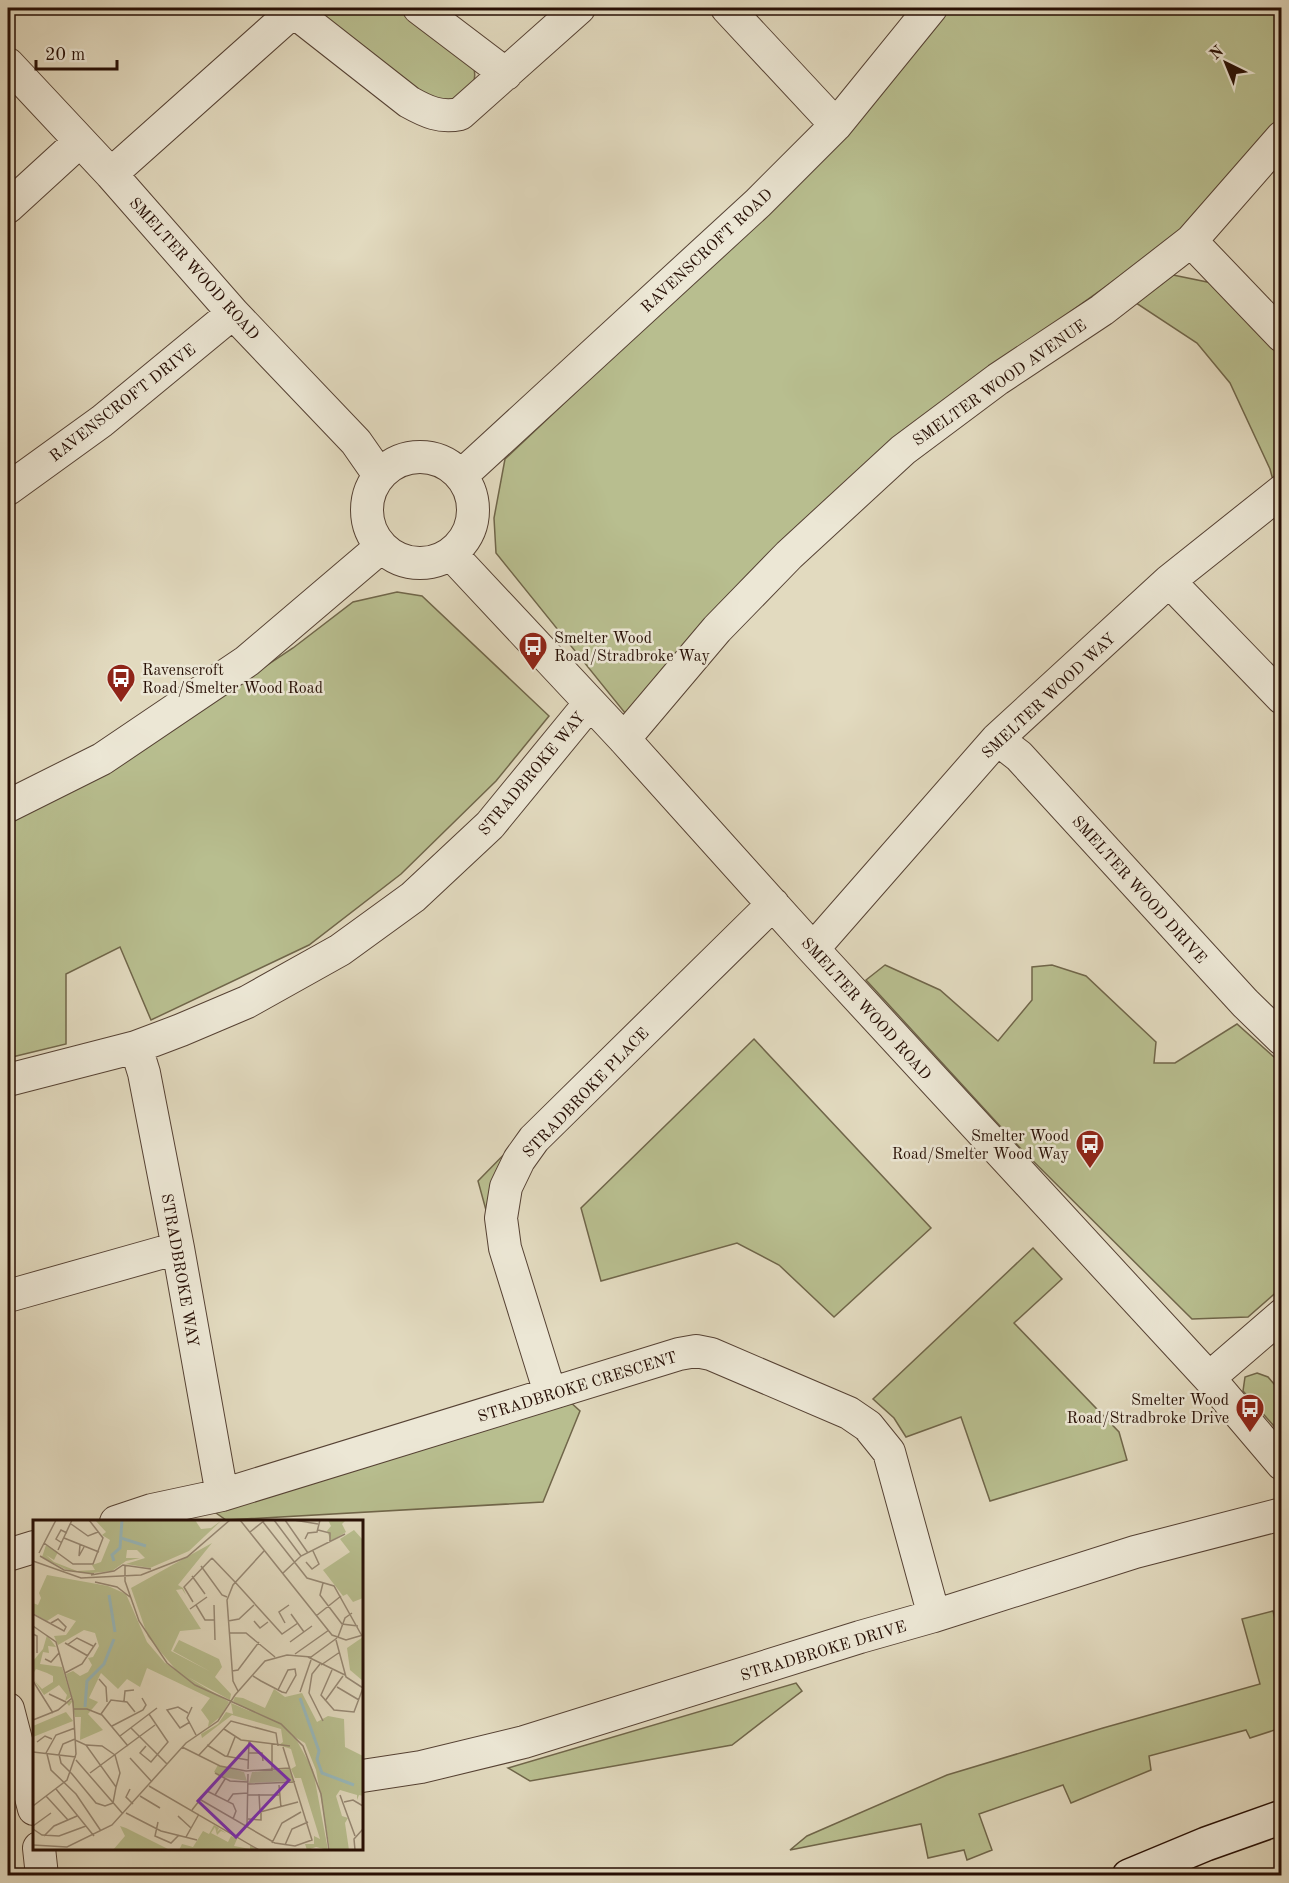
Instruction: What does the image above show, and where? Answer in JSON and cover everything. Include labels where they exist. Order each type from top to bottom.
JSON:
[{"type":"street","points":[[419,8],[506,74]]},
{"type":"street","points":[[111,174],[295,9],[409,102],[430,114],[448,117],[460,114],[579,8]]},
{"type":"street","points":[[727,8],[836,125]]},
{"type":"street","name":"RAVENSCROFT ROAD","points":[[462,475],[758,203],[836,125],[931,8]]},
{"type":"street","name":"SMELTER WOOD ROAD","points":[[8,64],[111,174],[233,312],[356,442],[379,475]]},
{"type":"street","name":"SMELTER WOOD AVENUE","points":[[624,739],[717,629],[789,555],[903,450],[998,379],[1102,310],[1191,241],[1281,137]]},
{"type":"street","points":[[8,207],[80,142]]},
{"type":"street","points":[[1191,241],[1281,336]]},
{"type":"street","name":"RAVENSCROFT DRIVE","points":[[8,489],[102,421],[233,312]]},
{"type":"street","points":[[416,456],[435,458],[452,466],[462,475],[471,491],[474,515],[469,533],[451,554],[434,562],[411,563],[394,557],[381,547],[371,531],[366,509],[370,490],[379,475],[394,463],[416,456]]},
{"type":"street","name":"SMELTER WOOD WAY","points":[[813,949],[997,739],[1169,581],[1281,491]]},
{"type":"street","points":[[8,806],[102,759],[247,661],[381,547]]},
{"type":"street","name":"SMELTER WOOD ROAD","points":[[451,554],[624,739],[813,949],[1209,1378],[1281,1464]]},
{"type":"street","points":[[1169,581],[1281,698]]},
{"type":"street","name":"STRADBROKE WAY","points":[[8,1080],[136,1047],[181,1030],[247,1002],[340,950],[412,897],[490,825],[590,703]]},
{"type":"street","name":"SMELTER WOOD DRIVE","points":[[997,739],[1019,756],[1237,995],[1281,1039]]},
{"type":"street","name":"STRADBROKE PLACE","points":[[550,1393],[505,1248],[501,1218],[506,1187],[519,1160],[534,1139],[773,904]]},
{"type":"street","name":"STRADBROKE WAY","points":[[136,1047],[144,1073],[178,1248],[222,1495]]},
{"type":"street","points":[[8,1296],[178,1248]]},
{"type":"street","points":[[1209,1378],[1281,1315]]},
{"type":"street","name":"STRADBROKE CRESCENT","points":[[119,1520],[152,1510],[222,1495],[679,1354],[696,1352],[711,1354],[849,1413],[868,1426],[889,1452],[934,1616]]},
{"type":"street","name":"STRADBROKE DRIVE","points":[[363,1776],[421,1767],[524,1742],[1135,1552],[1281,1514]]},
{"type":"street","points":[[8,1556],[33,1547]]},
{"type":"street","points":[[8,1708],[33,1805]]},
{"type":"street","points":[[1129,1875],[1281,1817]]},
{"type":"street","points":[[39,1850],[42,1875]]},
{"type":"green space","points":[[322,8],[406,8],[473,64],[475,77],[472,86],[455,104],[431,101],[324,18]]},
{"type":"green space","points":[[947,8],[1281,8],[1281,116],[1186,229],[960,391],[625,713],[496,553],[494,518],[505,459],[775,204]]},
{"type":"green space","points":[[1173,275],[1212,283],[1281,357],[1281,479],[1274,484],[1270,469],[1230,383],[1197,343],[1133,301]]},
{"type":"green space","points":[[397,592],[422,596],[549,716],[496,781],[401,874],[309,945],[151,1020],[120,947],[66,974],[66,1044],[8,1058],[8,819],[110,769],[293,648],[353,602]]},
{"type":"green space","points":[[885,965],[940,990],[998,1041],[1032,1000],[1032,967],[1052,965],[1086,976],[1156,1042],[1154,1063],[1175,1063],[1237,1024],[1274,1057],[1281,1059],[1281,1288],[1248,1317],[1192,1319],[1023,1151],[866,980]]},
{"type":"green space","points":[[754,1039],[931,1228],[834,1317],[779,1265],[737,1243],[601,1281],[581,1208]]},
{"type":"green space","points":[[518,1140],[492,1232],[478,1181]]},
{"type":"green space","points":[[1033,1248],[1062,1279],[1014,1323],[1119,1432],[1127,1460],[990,1501],[961,1417],[906,1437],[894,1418],[873,1399]]},
{"type":"green space","points":[[1257,1373],[1268,1377],[1281,1392],[1281,1434],[1243,1391],[1245,1377]]},
{"type":"green space","points":[[568,1400],[580,1411],[543,1502],[226,1520],[209,1508]]},
{"type":"green space","points":[[1273,1611],[1276,1623],[1281,1622],[1281,1728],[1250,1738],[1246,1730],[1149,1756],[1151,1770],[1071,1803],[1063,1785],[979,1814],[992,1850],[967,1860],[964,1850],[928,1858],[921,1824],[790,1850],[807,1836],[947,1775],[1260,1684],[1242,1619]]},
{"type":"green space","points":[[796,1683],[802,1691],[732,1745],[530,1781],[508,1768]]},
{"type":"place","name":"Smelter Wood Road/Stradbroke Way","points":[[533,672]]},
{"type":"place","name":"Ravenscroft Road/Smelter Wood Road","points":[[121,704]]},
{"type":"place","name":"Smelter Wood Road/Smelter Wood Way","points":[[1090,1170]]},
{"type":"place","name":"Smelter Wood Road/Stradbroke Drive","points":[[1250,1434]]}]
